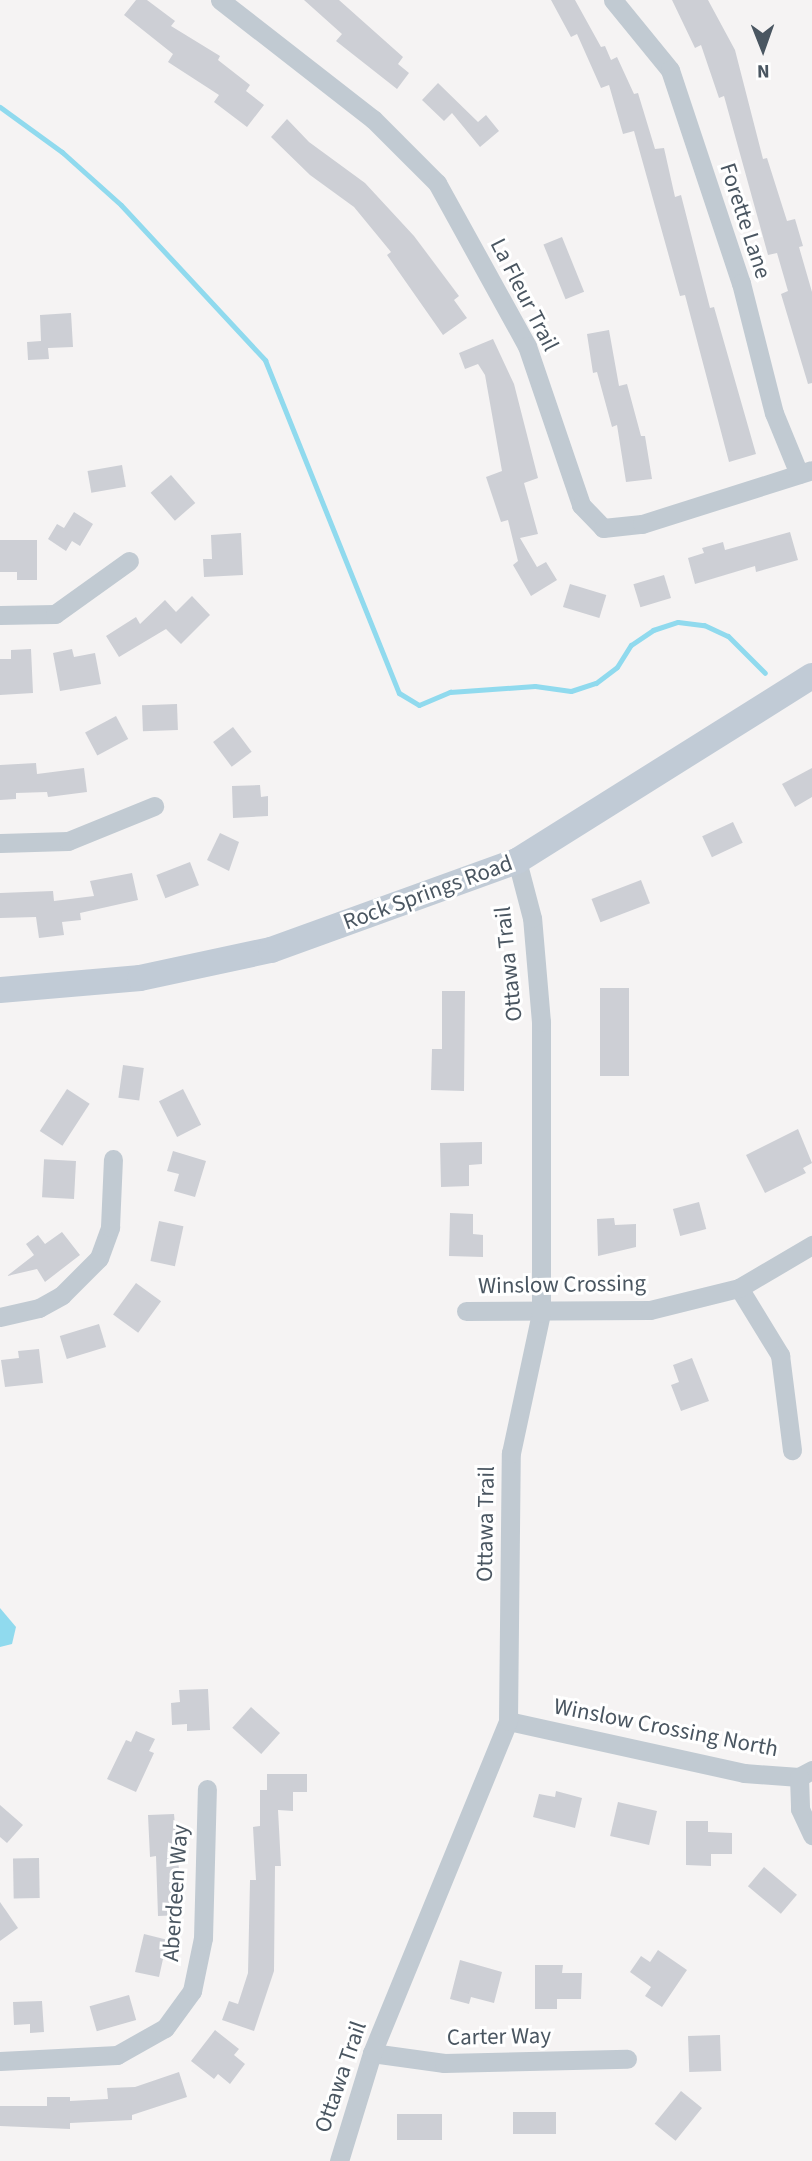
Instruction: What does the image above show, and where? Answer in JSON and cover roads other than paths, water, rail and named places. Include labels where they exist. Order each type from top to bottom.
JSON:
[{"type":"street","name":"La Fleur Trail","points":[[220,0],[373,119],[437,183],[527,346],[581,505],[603,528],[642,524],[805,472]]},
{"type":"street","name":"Forette Lane","points":[[613,0],[670,70],[741,284],[774,413],[805,472]]},
{"type":"street","points":[[0,615],[55,614],[129,561]]},
{"type":"street","name":"Rock Springs Road","points":[[0,990],[140,978],[271,950],[517,861],[812,676]]},
{"type":"street","points":[[0,843],[68,841],[154,806]]},
{"type":"street","name":"Ottawa Trail","points":[[339,2161],[372,2053],[509,1721],[511,1453],[541,1313],[541,1022],[532,918],[517,861]]},
{"type":"street","points":[[0,1317],[39,1308],[62,1295],[99,1258],[110,1227],[113,1158]]},
{"type":"street","name":"Winslow Crossing","points":[[466,1311],[541,1313],[650,1310],[739,1287],[812,1245]]},
{"type":"street","points":[[739,1287],[780,1355],[792,1450]]},
{"type":"street","name":"Winslow Crossing North","points":[[509,1721],[744,1773],[806,1774]]},
{"type":"street","points":[[806,1774],[800,1809],[812,1835]]},
{"type":"street","name":"Aberdeen Way","points":[[0,2061],[117,2055],[164,2028],[192,1991],[203,1938],[207,1789]]},
{"type":"street","name":"Carter Way","points":[[372,2053],[444,2063],[627,2059]]},
{"type":"water","points":[[0,1608],[16,1627],[12,1644],[0,1647]]},
{"type":"waterway","points":[[0,107],[62,152],[121,205],[265,360],[399,693],[419,705],[450,692],[535,686],[571,691],[596,683],[617,667],[631,645],[653,630],[678,622],[704,625],[728,636],[765,673]]}]
